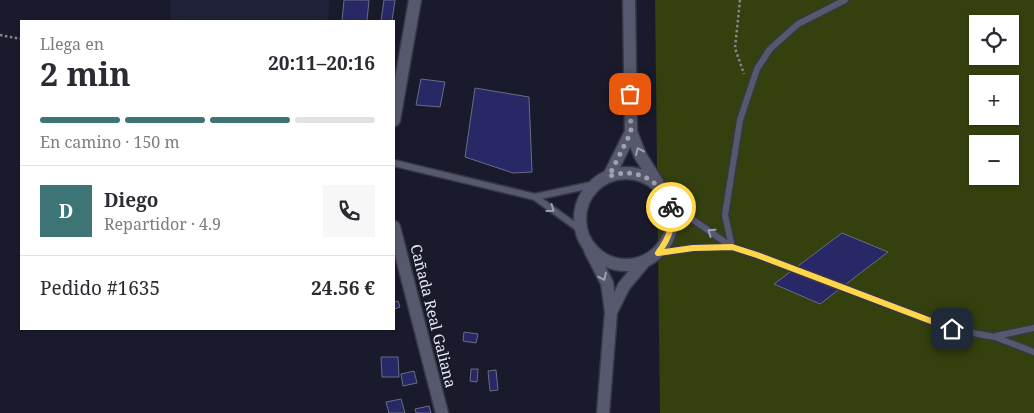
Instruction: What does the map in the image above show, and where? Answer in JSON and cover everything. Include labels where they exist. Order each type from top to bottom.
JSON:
[{"type":"street","points":[[395,114],[415,0]]},
{"type":"street","points":[[588,245],[599,256],[614,264],[630,265],[645,261],[658,253],[666,243],[670,231],[672,218],[670,206],[664,192],[640,155],[631,132],[629,0]]},
{"type":"street","points":[[609,176],[631,132]]},
{"type":"street","points":[[604,413],[611,312],[606,283],[581,230],[582,205],[588,193],[596,184],[609,176],[624,173],[639,175],[653,181],[664,192]]},
{"type":"street","name":"Cañada Real Galiana","points":[[395,231],[442,413]]},
{"type":"street","points":[[611,312],[624,286],[645,261]]},
{"type":"lane","points":[[732,247],[725,215],[740,120],[757,69],[770,49],[798,24],[845,0]]},
{"type":"lane","points":[[395,163],[535,197],[581,230]]},
{"type":"lane","points":[[535,197],[596,184]]},
{"type":"lane","points":[[670,206],[732,247],[952,329],[995,337],[1034,352]]},
{"type":"lane","points":[[658,253],[693,248],[732,247]]},
{"type":"lane","points":[[995,337],[1034,328]]},
{"type":"path","points":[[740,0],[735,48],[750,92]]},
{"type":"path","points":[[0,35],[20,39]]},
{"type":"shaded area","points":[[170,0],[330,0],[328,20],[171,20]]},
{"type":"green space","points":[[655,0],[1034,0],[1034,413],[660,413]]},
{"type":"building","points":[[344,0],[369,0],[367,20],[342,20]]},
{"type":"building","points":[[384,0],[395,0],[392,20],[381,20]]},
{"type":"building","points":[[421,79],[445,82],[440,107],[416,105]]},
{"type":"building","points":[[475,88],[529,97],[532,172],[513,173],[465,157]]},
{"type":"building","points":[[842,233],[888,252],[820,304],[774,284]]},
{"type":"building","points":[[398,301],[400,307],[395,309],[395,302]]},
{"type":"building","points":[[464,332],[478,334],[476,343],[463,341]]},
{"type":"building","points":[[381,357],[398,357],[399,377],[382,377]]},
{"type":"building","points":[[471,369],[478,369],[477,382],[470,381]]},
{"type":"building","points":[[496,370],[498,390],[490,391],[488,371]]},
{"type":"building","points":[[414,371],[417,383],[403,386],[401,374]]},
{"type":"building","points":[[401,399],[405,413],[389,413],[386,402]]},
{"type":"building","points":[[429,406],[431,413],[416,413],[415,409]]},
{"type":"way so far","points":[[630,94],[631,132],[609,176],[624,173],[639,175],[653,181],[664,192],[671,207]]},
{"type":"route","points":[[671,207],[670,231],[666,243],[658,253],[693,248],[732,247],[952,329]]}]
